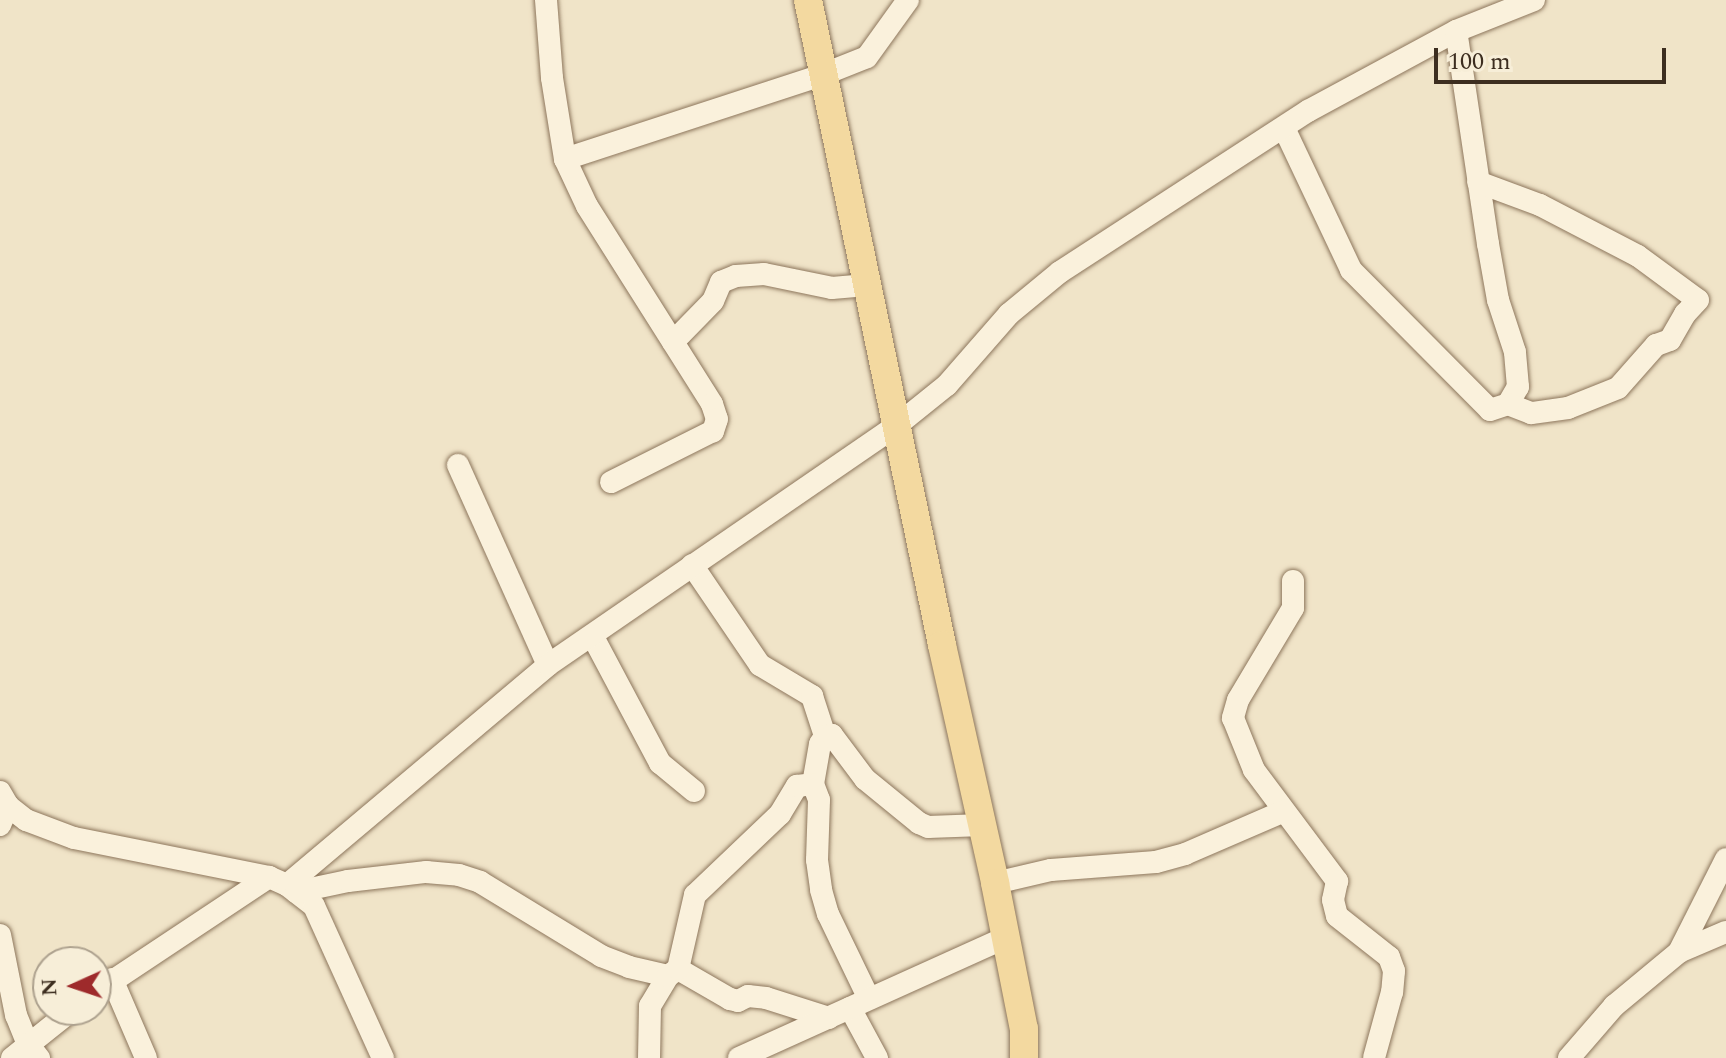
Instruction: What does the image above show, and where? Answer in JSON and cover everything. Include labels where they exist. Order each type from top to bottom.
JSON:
[{"type":"main road","points":[[808,0],[995,883],[1024,1029],[1024,1058]]},
{"type":"main road","points":[[1024,1029],[1041,1058]]},
{"type":"street","points":[[546,0],[552,78],[565,159],[587,206],[712,404],[717,419],[713,431],[611,482]]},
{"type":"street","points":[[565,159],[822,75],[867,57],[908,0]]},
{"type":"street","points":[[112,981],[176,942],[284,885],[548,665],[896,426],[947,385],[1009,314],[1060,272],[1284,128],[1456,31],[1534,0]]},
{"type":"street","points":[[1456,31],[1498,300],[1515,352],[1518,387],[1508,404]]},
{"type":"street","points":[[1284,128],[1351,270],[1490,410],[1508,404],[1531,413],[1568,408],[1618,388],[1656,345],[1670,340],[1685,314],[1698,300],[1638,256],[1540,205],[1478,182]]},
{"type":"street","points":[[673,342],[713,301],[721,282],[736,276],[764,274],[832,288],[867,285]]},
{"type":"street","points":[[458,465],[548,665]]},
{"type":"street","points":[[692,565],[760,665],[812,696],[825,736]]},
{"type":"street","points":[[1293,581],[1293,608],[1238,700],[1233,718],[1254,770],[1282,812],[1337,881],[1333,900],[1337,916],[1389,957],[1394,971],[1392,992],[1374,1058]]},
{"type":"street","points":[[593,637],[660,763],[694,791]]},
{"type":"street","points":[[877,1058],[828,914],[817,860],[819,800],[813,784],[820,744],[825,736],[832,735],[865,779],[919,823],[928,827],[983,825]]},
{"type":"street","points":[[649,1058],[650,1006],[673,973],[695,895],[780,814],[797,786],[813,784]]},
{"type":"street","points":[[3,807],[26,820],[74,838],[284,885],[426,872],[459,875],[480,882],[601,956],[629,967],[673,973],[730,999],[766,998],[829,1018]]},
{"type":"street","points":[[995,883],[1051,870],[1156,862],[1185,854],[1282,812]]},
{"type":"street","points":[[1679,952],[1726,859]]},
{"type":"street","points":[[284,885],[314,906],[383,1058]]},
{"type":"street","points":[[1569,1058],[1614,1006],[1679,952],[1726,932]]},
{"type":"street","points":[[0,935],[26,1053],[55,1026]]},
{"type":"street","points":[[739,1058],[1005,938]]},
{"type":"street","points":[[0,998],[16,1015]]},
{"type":"street","points":[[112,1000],[146,1058]]}]
